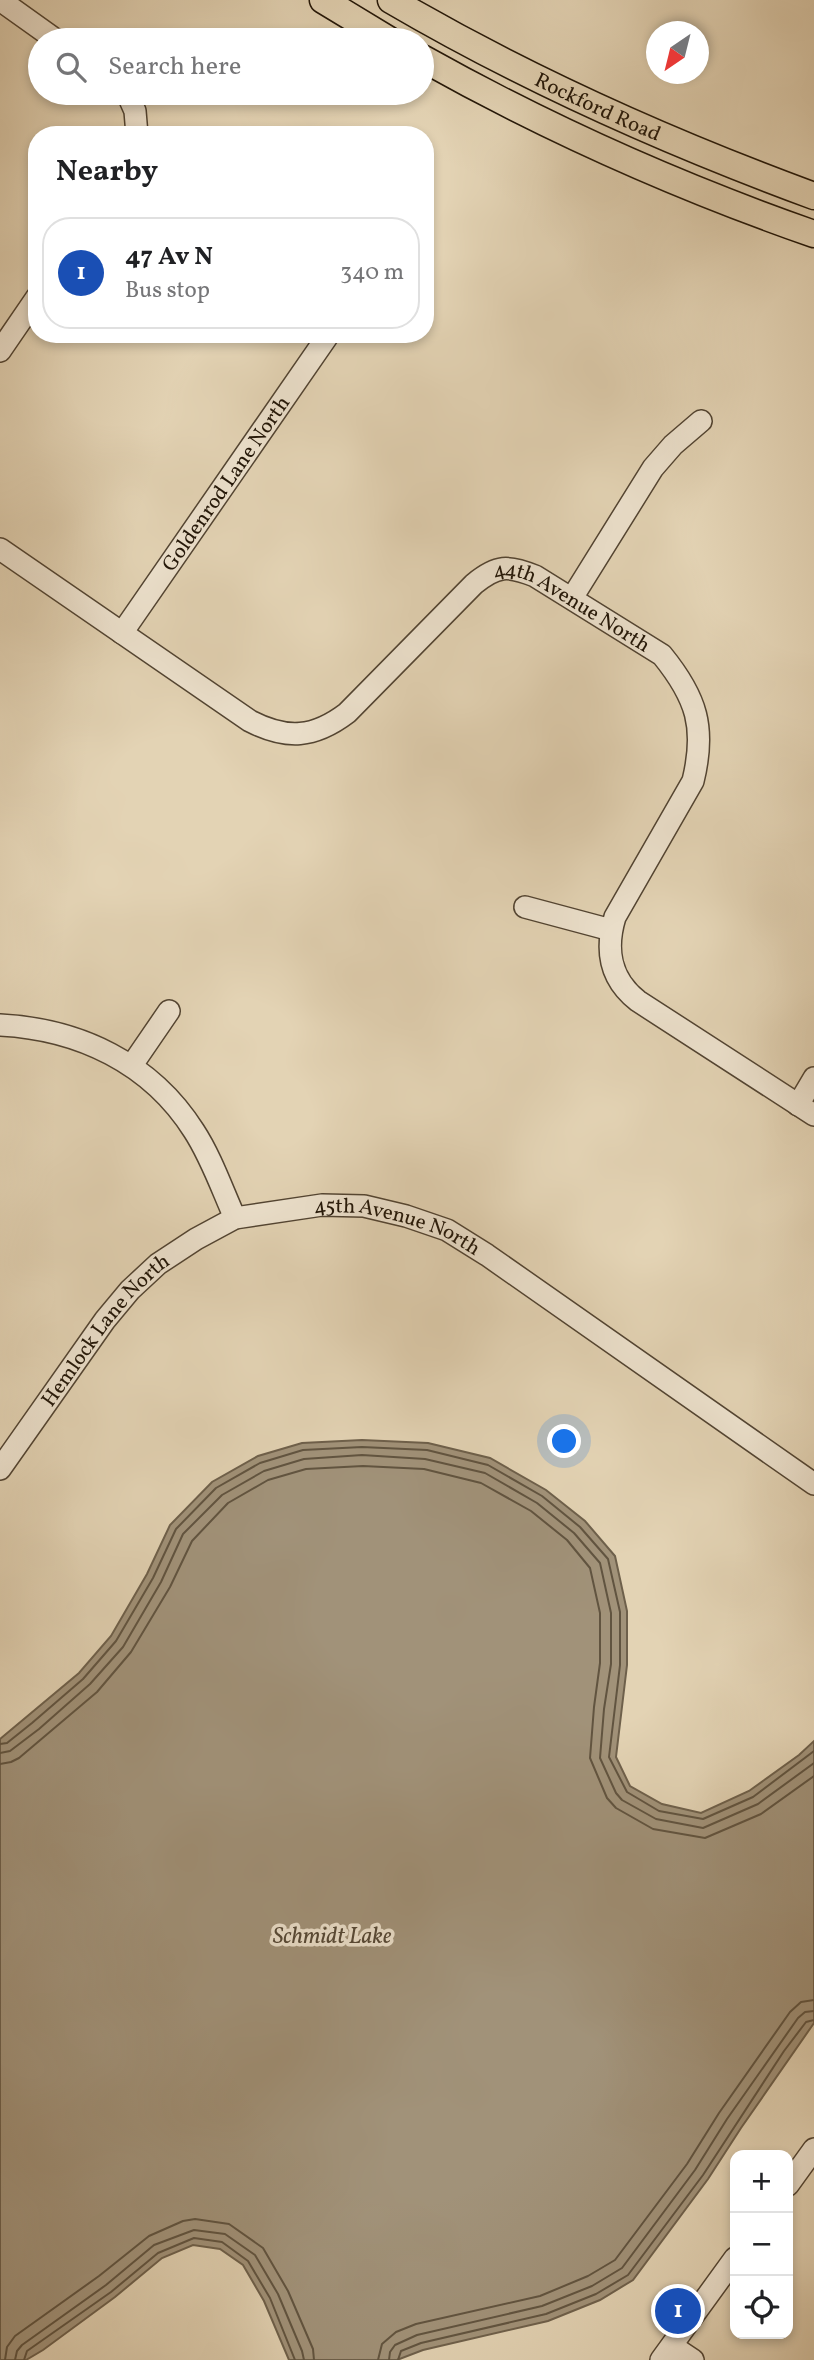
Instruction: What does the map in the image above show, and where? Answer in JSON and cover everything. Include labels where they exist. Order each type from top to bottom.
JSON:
[{"type":"main road","points":[[323,0],[370,28]]},
{"type":"main road","name":"Rockford Road","points":[[391,0],[450,34],[593,107],[722,162],[814,196]]},
{"type":"main road","name":"Rockford Road","points":[[434,64],[596,146],[687,186],[814,234]]},
{"type":"street","points":[[0,0],[39,28]]},
{"type":"street","points":[[132,105],[135,126]]},
{"type":"street","points":[[0,351],[28,310]]},
{"type":"street","name":"Goldenrod Lane North","points":[[122,633],[322,343]]},
{"type":"street","points":[[572,598],[653,468],[673,444],[701,421]]},
{"type":"street","name":"44th Avenue North","points":[[0,549],[250,721],[268,730],[290,735],[310,733],[331,726],[474,584],[486,574],[502,568],[518,569],[535,576],[662,655],[677,674],[694,706],[700,731],[699,756],[693,781],[615,917],[609,957],[615,976],[627,992],[806,1110]]},
{"type":"street","points":[[525,907],[611,930]]},
{"type":"street","points":[[132,1065],[169,1011]]},
{"type":"street","points":[[0,1025],[49,1030],[113,1054],[132,1065],[174,1101],[196,1133],[235,1218]]},
{"type":"street","points":[[806,1110],[814,1078]]},
{"type":"street","name":"45th Avenue North","points":[[235,1218],[322,1205],[364,1206],[447,1230],[487,1255],[814,1484]]},
{"type":"street","name":"Hemlock Lane North","points":[[0,1469],[105,1320],[130,1290],[158,1264],[235,1218]]},
{"type":"street","points":[[793,2178],[814,2149]]},
{"type":"street","points":[[693,2360],[667,2353],[730,2265]]},
{"type":"water","name":"Schmidt Lake","points":[[362,1440],[428,1443],[490,1458],[546,1490],[585,1521],[615,1556],[627,1611],[627,1665],[616,1757],[630,1786],[662,1804],[701,1813],[749,1791],[814,1741],[814,2023],[708,2179],[633,2280],[600,2300],[548,2321],[423,2350],[397,2360],[289,2360],[264,2301],[243,2265],[220,2249],[193,2245],[162,2258],[115,2297],[43,2350],[26,2360],[0,2360],[0,1739],[79,1673],[111,1636],[147,1574],[170,1525],[212,1482],[258,1456],[302,1443]]},
{"type":"place","name":"47 Av N","points":[[678,2311]]}]
